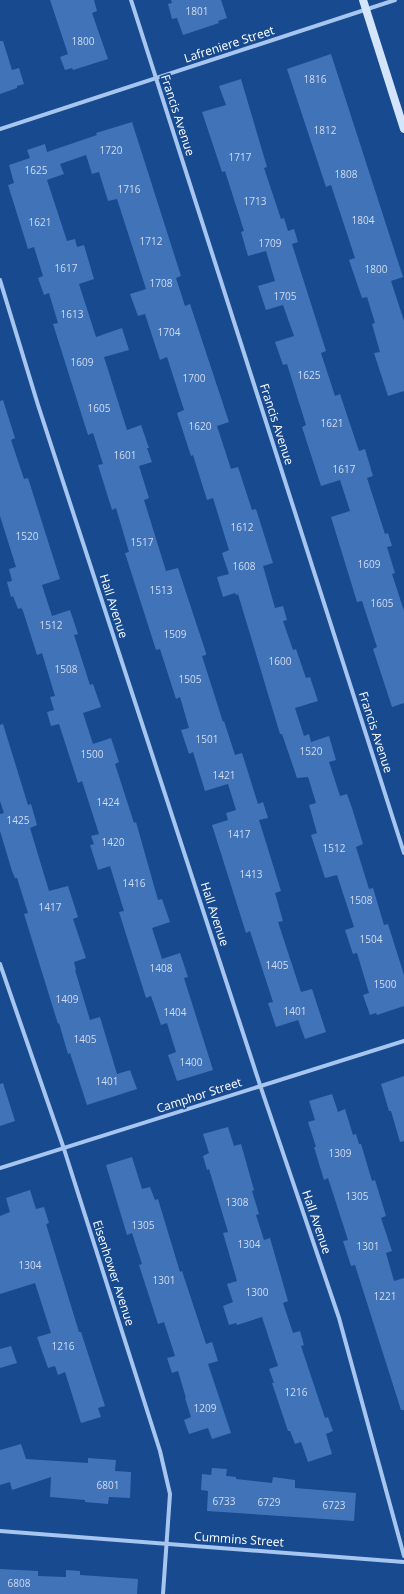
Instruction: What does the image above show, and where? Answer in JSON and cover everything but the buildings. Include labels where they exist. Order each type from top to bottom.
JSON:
[{"type":"street","name":"Francis Avenue","points":[[131,0],[404,853]]},
{"type":"street","points":[[363,0],[404,129]]},
{"type":"street","name":"Lafreniere Street","points":[[0,129],[395,0]]},
{"type":"street","name":"Hall Avenue","points":[[0,280],[38,405],[260,1086],[339,1318],[404,1556]]},
{"type":"street","name":"Eisenhower Avenue","points":[[0,964],[64,1149],[160,1451],[170,1494],[163,1594]]},
{"type":"street","name":"Camphor Street","points":[[0,1168],[404,1041]]},
{"type":"street","name":"Cummins Street","points":[[0,1531],[404,1562]]}]
